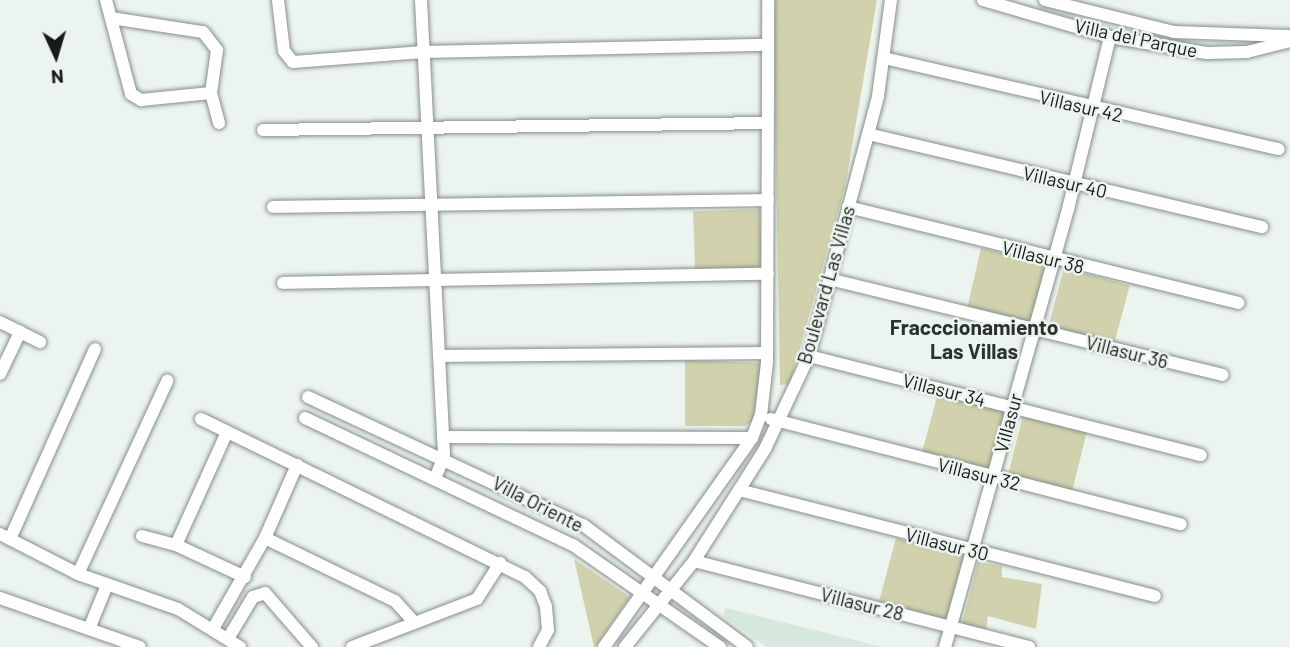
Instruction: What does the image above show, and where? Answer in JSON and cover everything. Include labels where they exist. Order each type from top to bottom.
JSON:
[{"type":"street","points":[[106,0],[135,98],[211,93]]},
{"type":"street","points":[[278,0],[284,51],[293,62],[424,52],[768,45]]},
{"type":"street","points":[[421,0],[444,457],[435,478]]},
{"type":"street","name":"Boulevard Las Villas","points":[[604,647],[647,593],[752,438],[761,415],[767,353],[768,0]]},
{"type":"street","name":"Boulevard Las Villas","points":[[625,647],[694,561],[739,490],[778,422],[809,356],[868,134],[884,58],[891,0]]},
{"type":"street","name":"Villa del Parque","points":[[983,0],[1018,4],[1110,37],[1169,48],[1229,54],[1290,38]]},
{"type":"street","name":"Villa del Parque","points":[[1045,0],[1174,32],[1290,38]]},
{"type":"street","points":[[111,18],[203,32],[217,50],[211,93],[219,123]]},
{"type":"street","points":[[1169,48],[1174,32]]},
{"type":"street","name":"Villasur","points":[[945,647],[1074,184],[1110,37]]},
{"type":"street","name":"Villasur 42","points":[[884,58],[1093,109],[1279,149]]},
{"type":"street","points":[[263,130],[427,130],[768,123]]},
{"type":"street","name":"Villasur 40","points":[[868,134],[1262,227]]},
{"type":"street","points":[[273,207],[768,200]]},
{"type":"street","name":"Villasur 38","points":[[848,207],[1053,260],[1238,303]]},
{"type":"street","points":[[283,284],[768,274]]},
{"type":"street","name":"Villasur 36","points":[[829,279],[1222,375]]},
{"type":"street","points":[[0,323],[40,342]]},
{"type":"street","points":[[0,374],[20,332]]},
{"type":"street","points":[[95,349],[5,537],[78,574],[178,609],[214,627],[240,647]]},
{"type":"street","points":[[439,356],[767,353]]},
{"type":"street","name":"Villasur 34","points":[[809,356],[1201,455]]},
{"type":"street","points":[[78,574],[167,381]]},
{"type":"street","name":"Villa Oriente","points":[[308,397],[444,457],[583,525],[669,592],[747,647]]},
{"type":"street","name":"Villasur 32","points":[[761,415],[778,422],[1181,524]]},
{"type":"street","name":"Villa Oriente","points":[[305,418],[573,545],[647,593],[720,647]]},
{"type":"street","points":[[201,419],[500,563],[540,591],[548,630],[539,647]]},
{"type":"street","points":[[176,545],[227,432]]},
{"type":"street","points":[[443,437],[752,438]]},
{"type":"street","points":[[214,627],[265,538],[297,465]]},
{"type":"street","name":"Villasur 30","points":[[739,490],[1155,596]]},
{"type":"street","points":[[142,536],[176,545],[245,577]]},
{"type":"street","points":[[265,538],[395,601],[414,622]]},
{"type":"street","name":"Villasur 28","points":[[694,561],[1029,647]]},
{"type":"street","points":[[352,647],[477,598],[500,563]]},
{"type":"street","points":[[89,629],[107,585]]},
{"type":"street","points":[[229,637],[253,597],[265,593],[312,647]]},
{"type":"street","points":[[0,598],[140,647]]},
{"type":"shaded area","points":[[726,608],[883,647],[767,647],[723,616]]},
{"type":"green space","points":[[773,0],[877,0],[845,187],[790,384],[780,385]]},
{"type":"green space","points":[[760,209],[762,271],[695,273],[693,211]]},
{"type":"green space","points":[[981,248],[1045,263],[1031,324],[967,309]]},
{"type":"green space","points":[[1064,268],[1130,286],[1114,345],[1048,328]]},
{"type":"green space","points":[[685,360],[762,363],[753,421],[745,426],[685,426]]},
{"type":"green space","points":[[938,393],[1009,412],[992,474],[921,455]]},
{"type":"green space","points":[[1023,415],[1087,431],[1072,491],[1008,475]]},
{"type":"green space","points":[[896,538],[966,557],[948,620],[879,602]]},
{"type":"green space","points":[[574,559],[630,597],[595,647],[594,647]]},
{"type":"green space","points":[[978,562],[1002,566],[1002,577],[1042,584],[1036,629],[988,616],[986,629],[962,624]]},
{"type":"district","name":"Fracccionamiento Las Villas","points":[[974,339]]}]
